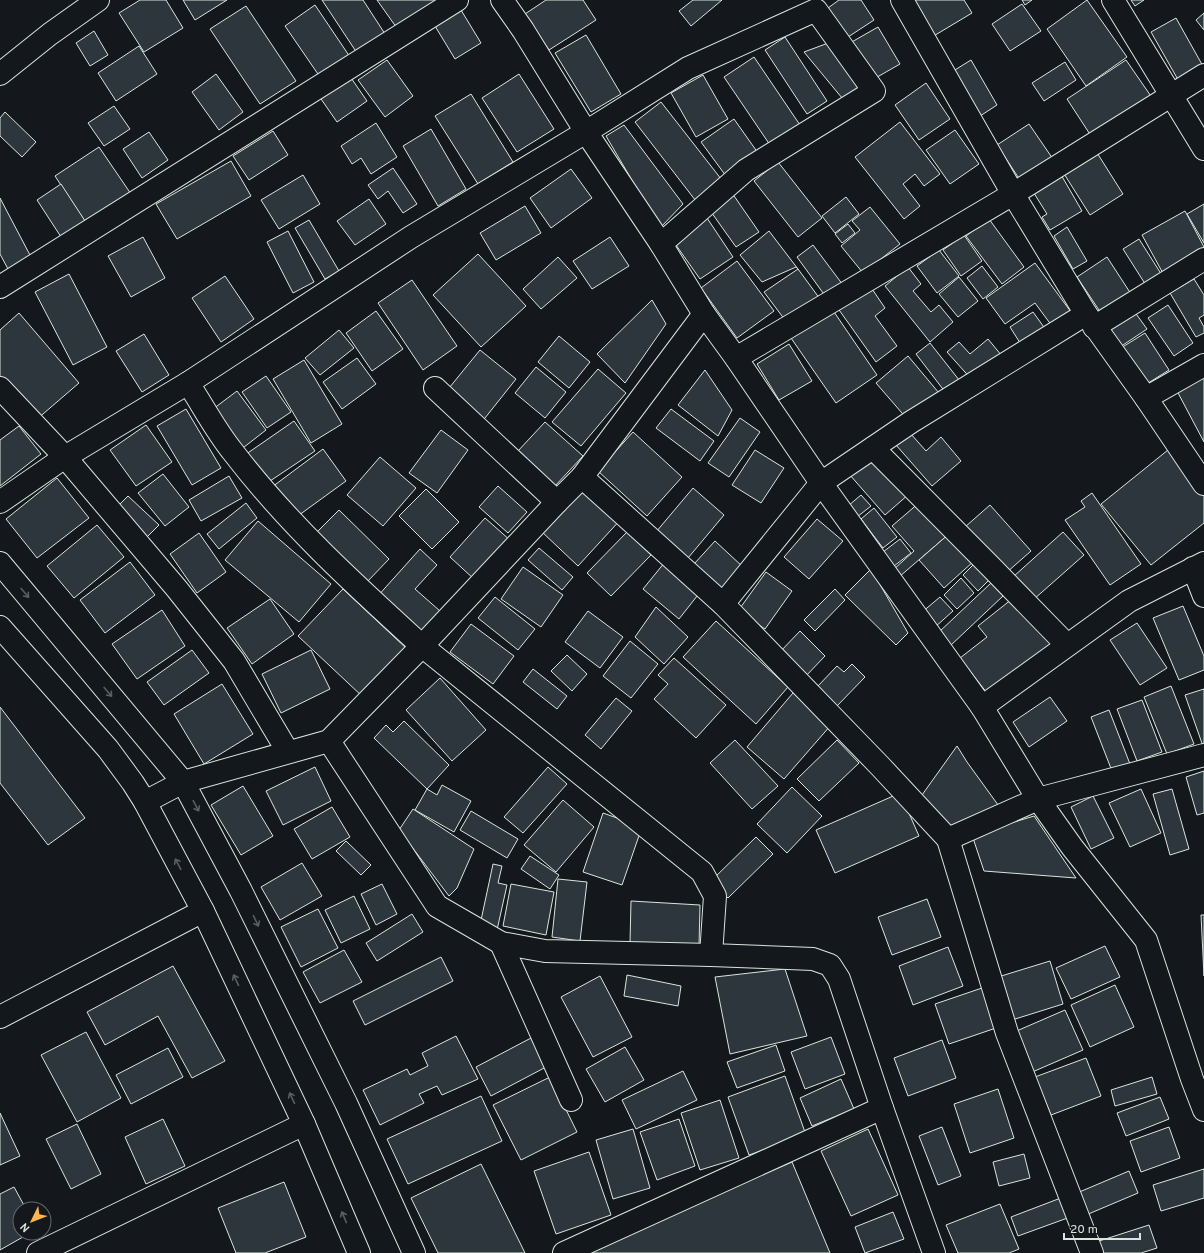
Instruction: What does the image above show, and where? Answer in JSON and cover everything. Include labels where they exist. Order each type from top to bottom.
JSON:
[{"type":"main road","points":[[0,74],[50,34],[98,0]]},
{"type":"main road","points":[[0,287],[457,0]]},
{"type":"main road","points":[[502,0],[523,30],[586,132],[661,244],[704,314],[736,358],[821,483],[982,707],[1038,799],[1072,847],[1146,940],[1198,1076],[1204,1110]]},
{"type":"main road","points":[[902,0],[1013,194],[1090,321],[1146,398],[1204,484]]},
{"type":"main road","points":[[1113,0],[1204,149]]},
{"type":"main road","points":[[0,502],[65,457],[188,383],[411,237],[586,132],[688,68],[820,5],[874,91],[746,170],[661,244]]},
{"type":"main road","points":[[736,358],[1013,194],[1204,75]]},
{"type":"main road","points":[[723,604],[821,483],[911,422],[1090,321],[1204,259]]},
{"type":"main road","points":[[145,802],[183,782],[329,741],[422,646],[582,477],[704,314]]},
{"type":"main road","points":[[1146,398],[1204,365]]},
{"type":"main road","points":[[188,383],[232,451],[280,509],[341,572],[422,646],[702,872],[716,896],[711,955]]},
{"type":"main road","points":[[0,388],[65,457],[178,589],[234,661],[288,752]]},
{"type":"main road","points":[[435,388],[557,502]]},
{"type":"main road","points":[[873,448],[1066,645]]},
{"type":"main road","points":[[582,477],[723,604],[880,766],[948,839],[1007,1032],[1092,1253]]},
{"type":"main road","points":[[0,563],[183,782],[241,891],[346,1103],[414,1253]]},
{"type":"main road","points":[[982,707],[1129,601],[1198,565],[1204,596]]},
{"type":"main road","points":[[0,627],[108,749],[145,802],[203,911],[304,1124],[359,1253]]},
{"type":"main road","points":[[329,741],[437,906],[501,943],[545,951],[813,959],[830,965],[840,979],[882,1108],[934,1253]]},
{"type":"main road","points":[[948,839],[1038,799],[1204,755]]},
{"type":"main road","points":[[0,1017],[203,911]]},
{"type":"main road","points":[[501,943],[571,1100]]},
{"type":"main road","points":[[564,1253],[882,1108]]},
{"type":"main road","points":[[38,1253],[304,1124]]},
{"type":"building","points":[[140,0],[166,0],[183,28],[144,52],[119,13]]},
{"type":"building","points":[[183,0],[227,0],[195,20]]},
{"type":"building","points":[[322,0],[363,0],[387,37],[359,56]]},
{"type":"building","points":[[377,0],[444,0],[399,31]]},
{"type":"building","points":[[546,0],[583,0],[596,20],[549,50],[525,14]]},
{"type":"building","points":[[693,0],[722,0],[691,26],[679,11]]},
{"type":"building","points":[[839,0],[861,0],[874,20],[848,37],[828,8]]},
{"type":"building","points":[[910,0],[964,0],[972,13],[932,37]]},
{"type":"building","points":[[1022,0],[1032,0],[1025,5]]},
{"type":"building","points":[[1087,0],[1127,57],[1086,86],[1047,29]]},
{"type":"building","points":[[1131,0],[1144,0],[1135,6]]},
{"type":"building","points":[[1022,4],[1041,31],[1010,51],[992,24]]},
{"type":"building","points":[[315,5],[350,57],[320,77],[285,26]]},
{"type":"building","points":[[246,6],[296,81],[260,104],[210,29]]},
{"type":"building","points":[[461,10],[481,43],[455,59],[435,26]]},
{"type":"building","points":[[1204,13],[1204,30],[1196,20]]},
{"type":"building","points":[[1176,18],[1204,68],[1181,85],[1151,32]]},
{"type":"building","points":[[878,27],[900,64],[872,80],[850,43]]},
{"type":"building","points":[[94,31],[108,55],[90,66],[76,43]]},
{"type":"building","points":[[586,35],[621,94],[591,112],[555,53]]},
{"type":"building","points":[[785,37],[827,101],[807,114],[765,50]]},
{"type":"building","points":[[831,42],[866,87],[847,104],[804,52]]},
{"type":"building","points":[[139,46],[157,74],[116,101],[98,73]]},
{"type":"building","points":[[754,57],[800,125],[770,145],[724,77]]},
{"type":"building","points":[[387,60],[413,96],[385,117],[358,80]]},
{"type":"building","points":[[971,60],[997,105],[977,118],[950,73]]},
{"type":"building","points":[[1126,60],[1155,102],[1095,142],[1067,99]]},
{"type":"building","points":[[1065,62],[1076,80],[1044,101],[1032,83]]},
{"type":"building","points":[[216,74],[243,112],[219,130],[192,92]]},
{"type":"building","points":[[519,74],[554,129],[517,152],[482,98]]},
{"type":"building","points":[[349,75],[367,101],[337,122],[319,96]]},
{"type":"building","points":[[703,75],[728,119],[696,137],[671,93]]},
{"type":"building","points":[[926,83],[950,119],[919,140],[895,105]]},
{"type":"building","points":[[471,94],[513,162],[478,184],[435,116]]},
{"type":"building","points":[[661,102],[725,184],[699,205],[635,122]]},
{"type":"building","points":[[114,106],[130,129],[104,146],[88,123]]},
{"type":"building","points":[[5,112],[36,142],[22,157],[0,136],[0,118]]},
{"type":"building","points":[[734,119],[758,153],[726,176],[701,142]]},
{"type":"building","points":[[900,122],[940,174],[924,186],[915,174],[903,184],[920,206],[904,219],[855,157]]},
{"type":"building","points":[[376,123],[397,157],[371,174],[361,158],[352,164],[341,146]]},
{"type":"building","points":[[1029,124],[1055,162],[1022,183],[997,145]]},
{"type":"building","points":[[624,125],[683,204],[660,228],[606,136]]},
{"type":"building","points":[[431,129],[466,189],[438,206],[403,146]]},
{"type":"building","points":[[955,130],[979,164],[950,184],[926,150]]},
{"type":"building","points":[[273,131],[288,155],[249,180],[233,156]]},
{"type":"building","points":[[149,132],[168,160],[142,178],[123,149]]},
{"type":"building","points":[[99,147],[131,194],[86,223],[55,176]]},
{"type":"building","points":[[1094,148],[1123,194],[1090,215],[1061,169]]},
{"type":"building","points":[[231,161],[251,196],[177,239],[156,204]]},
{"type":"building","points":[[778,162],[822,218],[798,237],[754,181]]},
{"type":"building","points":[[393,168],[417,204],[403,213],[388,191],[378,199],[368,185]]},
{"type":"building","points":[[571,169],[592,198],[551,228],[530,198]]},
{"type":"building","points":[[1060,173],[1082,211],[1050,230],[1042,217],[1047,214],[1032,190]]},
{"type":"building","points":[[303,175],[320,204],[279,229],[261,200]]},
{"type":"building","points":[[61,184],[87,224],[63,240],[37,200]]},
{"type":"building","points":[[732,193],[759,232],[736,247],[709,209]]},
{"type":"building","points":[[846,197],[859,214],[835,233],[822,216]]},
{"type":"building","points":[[0,198],[31,257],[8,269],[0,254]]},
{"type":"building","points":[[369,199],[386,224],[355,245],[337,221]]},
{"type":"building","points":[[1204,204],[1204,243],[1187,214]]},
{"type":"building","points":[[525,206],[541,233],[496,260],[480,233]]},
{"type":"building","points":[[870,207],[900,244],[863,273],[841,246],[860,230],[852,221]]},
{"type":"building","points":[[1185,211],[1204,247],[1204,256],[1165,277],[1142,235]]},
{"type":"building","points":[[705,215],[733,257],[700,279],[671,238]]},
{"type":"building","points":[[989,219],[1024,267],[1002,284],[966,236]]},
{"type":"building","points":[[309,220],[339,271],[325,279],[295,228]]},
{"type":"building","points":[[848,224],[855,233],[842,243],[835,234]]},
{"type":"building","points":[[1067,227],[1087,261],[1073,269],[1054,236]]},
{"type":"building","points":[[288,231],[314,282],[293,293],[267,242]]},
{"type":"building","points":[[769,231],[798,269],[796,267],[762,282],[740,255]]},
{"type":"building","points":[[964,235],[982,261],[961,276],[943,250]]},
{"type":"building","points":[[143,237],[165,278],[131,297],[108,256]]},
{"type":"building","points":[[610,237],[629,266],[592,289],[573,261]]},
{"type":"building","points":[[1139,239],[1165,280],[1149,290],[1123,249]]},
{"type":"building","points":[[813,245],[843,285],[826,297],[797,257]]},
{"type":"building","points":[[939,250],[959,276],[937,293],[917,266]]},
{"type":"building","points":[[478,254],[526,306],[481,347],[433,295]]},
{"type":"building","points":[[558,257],[577,278],[541,309],[523,289]]},
{"type":"building","points":[[1107,257],[1133,297],[1103,316],[1077,277]]},
{"type":"building","points":[[737,261],[774,311],[737,338],[701,288]]},
{"type":"building","points":[[1035,263],[1071,312],[1052,326],[1035,303],[1005,324],[986,298]]},
{"type":"building","points":[[982,266],[998,287],[983,299],[967,278]]},
{"type":"building","points":[[908,267],[921,284],[913,291],[931,312],[939,305],[953,322],[930,342],[885,286]]},
{"type":"building","points":[[798,269],[820,299],[788,324],[764,292]]},
{"type":"building","points":[[69,274],[107,347],[73,365],[35,292]]},
{"type":"building","points":[[225,276],[254,319],[221,342],[192,298]]},
{"type":"building","points":[[959,277],[978,301],[958,317],[939,294]]},
{"type":"building","points":[[1194,279],[1204,295],[1204,315],[1199,318],[1204,327],[1204,333],[1196,337],[1170,293]]},
{"type":"building","points":[[412,280],[457,346],[423,370],[378,303]]},
{"type":"building","points":[[870,286],[885,308],[875,316],[897,346],[876,362],[837,307]]},
{"type":"building","points":[[652,300],[666,324],[625,383],[597,354]]},
{"type":"building","points":[[1168,305],[1193,343],[1174,356],[1148,318]]},
{"type":"building","points":[[832,309],[877,375],[836,403],[791,338]]},
{"type":"building","points":[[376,311],[403,349],[372,371],[346,333]]},
{"type":"building","points":[[1134,311],[1147,329],[1114,351],[1102,332]]},
{"type":"building","points":[[1033,312],[1046,330],[1022,346],[1010,327]]},
{"type":"building","points":[[19,313],[79,383],[36,420],[0,379],[0,330]]},
{"type":"building","points":[[339,330],[354,348],[320,375],[305,358]]},
{"type":"building","points":[[1145,333],[1169,370],[1145,385],[1121,348]]},
{"type":"building","points":[[144,334],[169,375],[142,392],[116,351]]},
{"type":"building","points":[[559,336],[590,362],[569,388],[538,362]]},
{"type":"building","points":[[988,339],[1002,356],[973,381],[947,352],[959,342],[970,354]]},
{"type":"building","points":[[930,343],[963,385],[949,397],[916,354]]},
{"type":"building","points":[[789,344],[812,381],[779,400],[757,364]]},
{"type":"building","points":[[480,350],[516,379],[481,423],[445,393]]},
{"type":"building","points":[[908,356],[939,393],[908,420],[876,383]]},
{"type":"building","points":[[357,358],[376,384],[342,409],[323,382]]},
{"type":"building","points":[[304,360],[342,424],[311,443],[273,379]]},
{"type":"building","points":[[536,367],[566,392],[545,418],[515,393]]},
{"type":"building","points":[[598,369],[626,393],[581,446],[552,422]]},
{"type":"building","points":[[705,370],[732,410],[718,436],[678,405]]},
{"type":"building","points":[[266,376],[291,412],[267,428],[242,392]]},
{"type":"building","points":[[1204,377],[1204,442],[1177,391]]},
{"type":"building","points":[[237,391],[266,430],[239,451],[209,412]]},
{"type":"building","points":[[186,409],[221,468],[192,485],[157,426]]},
{"type":"building","points":[[671,409],[714,441],[700,461],[656,428]]},
{"type":"building","points":[[740,418],[760,432],[729,477],[708,463]]},
{"type":"building","points":[[294,421],[315,451],[264,485],[242,457]]},
{"type":"building","points":[[545,422],[583,456],[554,487],[517,452]]},
{"type":"building","points":[[146,425],[172,462],[136,486],[110,450]]},
{"type":"building","points":[[19,426],[41,454],[0,486],[0,440]]},
{"type":"building","points":[[441,430],[468,450],[437,493],[409,473]]},
{"type":"building","points":[[633,432],[682,477],[647,516],[598,471]]},
{"type":"building","points":[[910,433],[926,451],[941,437],[961,461],[932,486],[896,445]]},
{"type":"building","points":[[323,449],[346,481],[295,518],[272,487]]},
{"type":"building","points":[[755,450],[784,468],[761,503],[732,485]]},
{"type":"building","points":[[1168,450],[1204,493],[1204,523],[1151,565],[1101,504]]},
{"type":"building","points":[[873,453],[909,494],[885,515],[849,474]]},
{"type":"building","points":[[380,457],[416,488],[383,526],[347,495]]},
{"type":"building","points":[[163,474],[189,507],[165,526],[138,493]]},
{"type":"building","points":[[229,476],[242,498],[201,521],[189,500]]},
{"type":"building","points":[[57,478],[89,518],[37,558],[6,519]]},
{"type":"building","points":[[585,484],[622,518],[578,566],[541,531]]},
{"type":"building","points":[[498,486],[527,512],[508,533],[479,507]]},
{"type":"building","points":[[693,488],[724,515],[688,558],[656,532]]},
{"type":"building","points":[[426,489],[459,522],[432,549],[399,516]]},
{"type":"building","points":[[1092,493],[1141,564],[1110,585],[1065,520],[1085,507],[1081,501]]},
{"type":"building","points":[[861,495],[871,506],[857,517],[848,506]]},
{"type":"building","points":[[128,496],[159,525],[144,540],[114,510]]},
{"type":"building","points":[[920,502],[950,533],[899,577],[893,570],[914,551],[892,526]]},
{"type":"building","points":[[246,503],[257,518],[219,549],[207,534]]},
{"type":"building","points":[[990,505],[1031,551],[1006,573],[965,527]]},
{"type":"building","points":[[874,508],[897,537],[883,548],[861,519]]},
{"type":"building","points":[[339,510],[389,559],[366,583],[315,534]]},
{"type":"building","points":[[485,518],[511,541],[475,580],[450,557]]},
{"type":"building","points":[[817,519],[843,541],[809,579],[784,557]]},
{"type":"building","points":[[258,521],[331,584],[299,622],[225,560]]},
{"type":"building","points":[[97,525],[124,557],[74,598],[47,566]]},
{"type":"building","points":[[627,532],[651,555],[611,596],[587,573]]},
{"type":"building","points":[[1063,532],[1084,555],[1033,600],[1013,577]]},
{"type":"building","points":[[199,533],[226,572],[197,593],[170,554]]},
{"type":"building","points":[[950,533],[974,561],[944,588],[919,560]]},
{"type":"building","points":[[900,539],[911,553],[894,566],[883,552]]},
{"type":"building","points":[[715,541],[743,567],[722,590],[694,564]]},
{"type":"building","points":[[539,548],[573,577],[562,590],[528,560]]},
{"type":"building","points":[[420,549],[437,565],[415,589],[440,611],[418,636],[376,598]]},
{"type":"building","points":[[130,562],[155,595],[105,633],[80,600]]},
{"type":"building","points":[[665,562],[701,591],[679,619],[643,589]]},
{"type":"building","points":[[976,562],[991,578],[978,591],[963,575]]},
{"type":"building","points":[[523,567],[563,595],[541,627],[501,599]]},
{"type":"building","points":[[871,569],[908,633],[896,645],[845,595]]},
{"type":"building","points":[[766,572],[792,591],[765,629],[738,611]]},
{"type":"building","points":[[961,578],[974,593],[957,609],[944,595]]},
{"type":"building","points":[[991,583],[1003,596],[950,646],[938,633]]},
{"type":"building","points":[[343,589],[407,649],[363,697],[298,636]]},
{"type":"building","points":[[835,589],[845,600],[815,631],[804,620]]},
{"type":"building","points":[[1017,595],[1056,646],[990,697],[960,658],[987,637],[978,626]]},
{"type":"building","points":[[495,597],[535,629],[518,650],[478,618]]},
{"type":"building","points":[[940,597],[953,611],[934,628],[921,613]]},
{"type":"building","points":[[270,599],[294,634],[252,664],[227,628]]},
{"type":"building","points":[[1183,606],[1204,656],[1204,670],[1179,680],[1153,618]]},
{"type":"building","points":[[656,607],[688,637],[664,664],[635,637]]},
{"type":"building","points":[[162,610],[185,646],[137,679],[112,644]]},
{"type":"building","points":[[588,611],[623,637],[600,668],[565,642]]},
{"type":"building","points":[[716,621],[788,687],[756,724],[683,657]]},
{"type":"building","points":[[1137,623],[1167,668],[1140,685],[1110,640]]},
{"type":"building","points":[[471,624],[514,656],[493,684],[450,652]]},
{"type":"building","points":[[800,631],[825,656],[804,678],[778,654]]},
{"type":"building","points":[[630,641],[658,664],[631,698],[603,676]]},
{"type":"building","points":[[192,650],[209,673],[164,705],[147,682]]},
{"type":"building","points":[[311,650],[330,689],[281,713],[262,674]]},
{"type":"building","points":[[567,655],[587,674],[572,691],[551,671]]},
{"type":"building","points":[[674,658],[726,705],[696,738],[654,699],[668,684],[658,675]]},
{"type":"building","points":[[852,664],[865,677],[837,706],[817,687],[837,666],[844,672]]},
{"type":"building","points":[[533,669],[567,696],[557,709],[523,682]]},
{"type":"building","points":[[440,678],[486,730],[452,761],[406,710]]},
{"type":"building","points":[[222,684],[253,734],[204,764],[174,714]]},
{"type":"building","points":[[1171,686],[1194,744],[1167,754],[1144,697]]},
{"type":"building","points":[[1204,689],[1204,749],[1185,695]]},
{"type":"building","points":[[793,693],[831,725],[784,779],[747,747]]},
{"type":"building","points":[[1050,697],[1067,721],[1029,747],[1013,722]]},
{"type":"building","points":[[616,698],[632,711],[601,749],[585,735]]},
{"type":"building","points":[[1142,700],[1162,752],[1137,761],[1117,709]]},
{"type":"building","points":[[0,707],[85,818],[48,845],[0,783]]},
{"type":"building","points":[[1109,710],[1130,764],[1112,771],[1091,717]]},
{"type":"building","points":[[404,721],[449,765],[427,789],[374,738],[386,725],[393,732]]},
{"type":"building","points":[[735,740],[778,786],[752,809],[710,763]]},
{"type":"building","points":[[837,740],[859,763],[819,801],[797,779]]},
{"type":"building","points":[[957,746],[1001,809],[948,831],[922,795]]},
{"type":"building","points":[[315,767],[331,801],[283,825],[266,791]]},
{"type":"building","points":[[548,767],[567,784],[523,833],[504,817]]},
{"type":"building","points":[[1204,771],[1204,813],[1197,815],[1186,777]]},
{"type":"building","points":[[442,785],[471,801],[454,832],[415,810],[427,789],[437,795]]},
{"type":"building","points":[[243,786],[273,836],[241,855],[211,805]]},
{"type":"building","points":[[792,787],[822,816],[787,853],[757,824]]},
{"type":"building","points":[[1141,789],[1161,833],[1130,847],[1109,803]]},
{"type":"building","points":[[1172,789],[1189,849],[1170,855],[1153,794]]},
{"type":"building","points":[[900,793],[919,836],[835,873],[816,830]]},
{"type":"building","points":[[1093,796],[1114,838],[1091,849],[1071,807]]},
{"type":"building","points":[[563,800],[594,827],[556,872],[524,845]]},
{"type":"building","points":[[332,807],[350,837],[312,859],[294,829]]},
{"type":"building","points":[[413,809],[474,849],[457,888],[449,896],[399,830]]},
{"type":"building","points":[[471,811],[518,839],[507,858],[460,830]]},
{"type":"building","points":[[603,813],[642,827],[622,885],[583,872]]},
{"type":"building","points":[[1034,816],[1076,878],[984,871],[972,835]]},
{"type":"building","points":[[756,837],[773,854],[728,898],[711,881]]},
{"type":"building","points":[[346,841],[371,865],[361,875],[336,851]]},
{"type":"building","points":[[530,856],[559,875],[550,889],[521,869]]},
{"type":"building","points":[[302,863],[322,896],[280,920],[261,887]]},
{"type":"building","points":[[493,864],[502,866],[498,883],[507,885],[497,930],[480,925]]},
{"type":"building","points":[[558,879],[587,882],[580,941],[552,937]]},
{"type":"building","points":[[382,884],[397,914],[376,925],[361,894]]},
{"type":"building","points":[[511,884],[554,892],[546,935],[503,926]]},
{"type":"building","points":[[354,896],[370,929],[341,943],[325,910]]},
{"type":"building","points":[[927,899],[941,937],[892,955],[878,917]]},
{"type":"building","points":[[631,901],[700,905],[699,946],[630,943]]},
{"type":"building","points":[[318,909],[338,948],[301,967],[281,927]]},
{"type":"building","points":[[412,914],[423,932],[377,961],[366,943]]},
{"type":"building","points":[[1201,915],[1204,915],[1204,976]]},
{"type":"building","points":[[1105,946],[1120,977],[1071,999],[1056,968]]},
{"type":"building","points":[[948,947],[963,986],[913,1005],[899,966]]},
{"type":"building","points":[[344,950],[362,982],[320,1003],[303,972]]},
{"type":"building","points":[[441,957],[453,981],[365,1025],[353,1001]]},
{"type":"building","points":[[1050,961],[1063,1004],[1012,1020],[998,977]]},
{"type":"building","points":[[173,966],[225,1061],[192,1078],[158,1016],[105,1045],[87,1012]]},
{"type":"building","points":[[785,969],[807,1036],[730,1054],[715,977]]},
{"type":"building","points":[[627,975],[681,986],[678,1006],[624,996]]},
{"type":"building","points":[[600,976],[632,1037],[593,1057],[561,997]]},
{"type":"building","points":[[1115,985],[1134,1027],[1090,1047],[1071,1005]]},
{"type":"building","points":[[982,988],[996,1028],[949,1044],[935,1004]]},
{"type":"building","points":[[1065,1010],[1083,1050],[1030,1073],[1012,1033]]},
{"type":"building","points":[[86,1032],[121,1098],[77,1122],[41,1055]]},
{"type":"building","points":[[456,1036],[478,1079],[442,1095],[437,1086],[419,1094],[424,1103],[380,1125],[363,1090],[407,1069],[410,1075],[428,1066],[422,1053]]},
{"type":"building","points":[[831,1037],[845,1074],[805,1089],[791,1052]]},
{"type":"building","points":[[531,1038],[546,1067],[491,1096],[476,1067]]},
{"type":"building","points":[[942,1040],[956,1078],[908,1096],[894,1058]]},
{"type":"building","points":[[776,1045],[785,1071],[737,1088],[727,1062]]},
{"type":"building","points":[[625,1047],[644,1080],[605,1102],[586,1069]]},
{"type":"building","points":[[168,1048],[183,1077],[131,1104],[116,1075]]},
{"type":"building","points":[[1086,1058],[1101,1096],[1051,1115],[1035,1077]]},
{"type":"building","points":[[683,1071],[697,1100],[636,1129],[622,1100]]},
{"type":"building","points":[[785,1076],[806,1135],[749,1155],[728,1097]]},
{"type":"building","points":[[550,1077],[577,1132],[521,1160],[493,1105]]},
{"type":"building","points":[[1152,1077],[1157,1094],[1115,1106],[1111,1090]]},
{"type":"building","points":[[841,1079],[854,1109],[812,1126],[800,1098]]},
{"type":"building","points":[[998,1089],[1014,1138],[970,1153],[954,1104]]},
{"type":"building","points":[[481,1096],[502,1141],[408,1184],[387,1139]]},
{"type":"building","points":[[1160,1097],[1169,1119],[1126,1136],[1117,1113]]},
{"type":"building","points":[[720,1100],[739,1158],[700,1170],[681,1113]]},
{"type":"building","points":[[0,1113],[20,1156],[0,1165]]},
{"type":"building","points":[[163,1119],[185,1166],[146,1184],[125,1137]]},
{"type":"building","points":[[679,1119],[695,1166],[657,1180],[640,1132]]},
{"type":"building","points":[[77,1124],[101,1174],[71,1189],[46,1139]]},
{"type":"building","points":[[942,1127],[961,1176],[938,1185],[919,1136]]},
{"type":"building","points":[[1169,1127],[1180,1158],[1141,1172],[1130,1141]]},
{"type":"building","points":[[633,1129],[650,1188],[613,1199],[596,1140]]},
{"type":"building","points":[[868,1129],[898,1195],[851,1216],[821,1151]]},
{"type":"building","points":[[589,1152],[611,1215],[556,1234],[534,1171]]},
{"type":"building","points":[[1024,1154],[1030,1178],[999,1186],[993,1162]]},
{"type":"building","points":[[792,1162],[830,1253],[577,1253]]},
{"type":"building","points":[[481,1164],[525,1253],[438,1253],[411,1198]]},
{"type":"building","points":[[1204,1169],[1204,1198],[1161,1211],[1153,1185]]},
{"type":"building","points":[[1129,1171],[1138,1193],[1086,1215],[1077,1193]]},
{"type":"building","points":[[284,1182],[306,1237],[265,1253],[236,1253],[218,1208]]},
{"type":"building","points":[[14,1187],[22,1201],[12,1201],[12,1241],[16,1241],[0,1250],[0,1194]]},
{"type":"building","points":[[1066,1196],[1073,1216],[1018,1236],[1011,1217]]},
{"type":"building","points":[[1000,1204],[1019,1249],[1009,1253],[958,1253],[946,1225]]},
{"type":"building","points":[[893,1212],[904,1239],[865,1253],[855,1227]]},
{"type":"building","points":[[1149,1225],[1157,1248],[1141,1253],[1100,1253],[1096,1242]]}]
